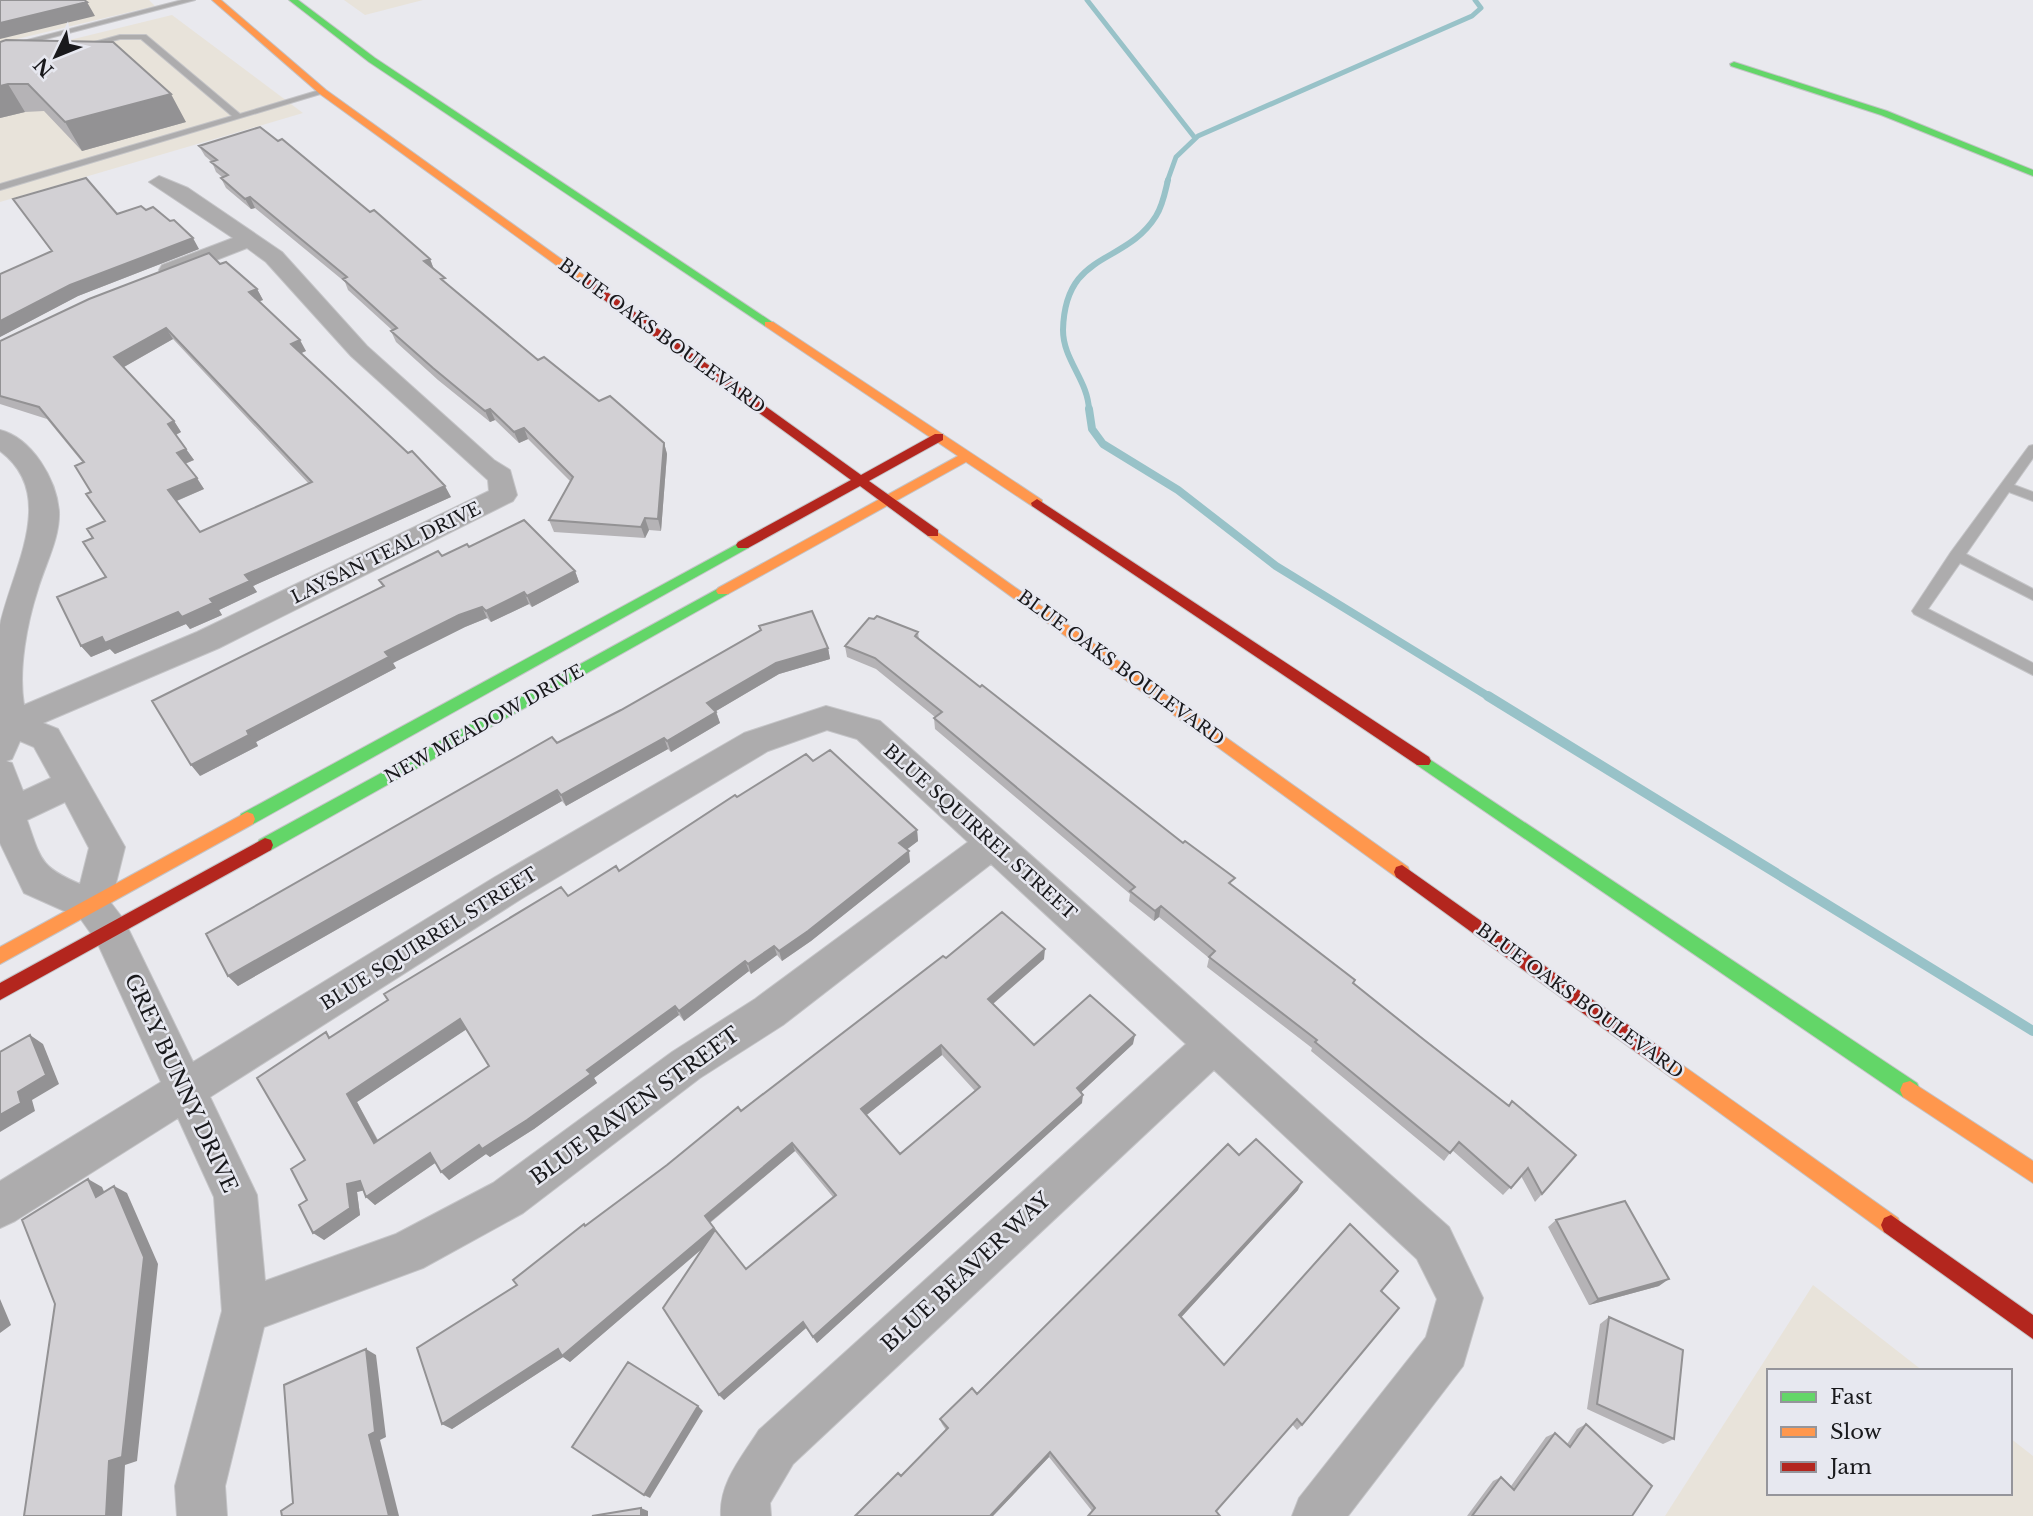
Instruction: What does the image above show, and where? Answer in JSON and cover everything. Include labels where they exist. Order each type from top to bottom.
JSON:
[{"type":"main road","name":"BLUE OAKS BOULEVARD","points":[[216,0],[323,92],[2033,1328]]},
{"type":"main road","points":[[293,0],[372,60],[939,437],[2033,1173]]},
{"type":"main road","points":[[324,46],[372,60]]},
{"type":"main road","points":[[1734,64],[1884,113],[2033,173]]},
{"type":"main road","name":"NEW MEADOW DRIVE","points":[[0,992],[101,918],[860,479],[939,437]]},
{"type":"main road","name":"NEW MEADOW DRIVE","points":[[0,956],[101,918],[967,456]]},
{"type":"street","points":[[159,182],[181,192],[249,240]]},
{"type":"street","points":[[148,278],[249,240]]},
{"type":"street","name":"LAYSAN TEAL DRIVE","points":[[3,734],[208,640],[503,495],[501,476],[485,466],[432,414],[403,392],[359,351],[274,257],[249,240]]},
{"type":"street","points":[[0,438],[20,453],[40,485],[44,513],[40,542],[22,592],[10,650],[3,734],[46,738],[107,847],[101,918],[37,882],[23,859],[8,814],[5,783],[0,772]]},
{"type":"street","name":"BLUE SQUIRREL STREET","points":[[0,1206],[188,1091],[508,888],[744,749],[826,718],[868,730],[1433,1243],[1460,1298],[1446,1349],[1317,1516]]},
{"type":"street","points":[[8,814],[71,784]]},
{"type":"street","name":"BLUE RAVEN STREET","points":[[245,1311],[407,1252],[508,1198],[687,1065],[769,1012],[992,843]]},
{"type":"street","name":"GREY BUNNY DRIVE","points":[[101,918],[188,1091],[235,1195],[245,1311],[200,1486],[202,1516]]},
{"type":"street","name":"BLUE BEAVER WAY","points":[[746,1516],[745,1498],[776,1447],[1214,1044]]},
{"type":"lane","points":[[0,49],[191,0]]},
{"type":"lane","points":[[47,37],[65,38],[216,0]]},
{"type":"lane","points":[[68,50],[120,37],[144,37],[238,117]]},
{"type":"lane","points":[[26,42],[34,50]]},
{"type":"lane","points":[[0,187],[323,92]]},
{"type":"lane","points":[[2033,449],[1919,611],[2033,670]]},
{"type":"lane","points":[[2006,486],[2033,497]]},
{"type":"lane","points":[[1956,555],[2033,595]]},
{"type":"shaded area","points":[[0,0],[149,0],[155,6],[0,43]]},
{"type":"shaded area","points":[[344,0],[423,0],[365,15]]},
{"type":"shaded area","points":[[172,15],[303,113],[0,202],[0,57]]},
{"type":"shaded area","points":[[1813,1285],[1920,1369],[1767,1369],[1767,1495],[2012,1495],[2012,1440],[2033,1456],[2033,1516],[1665,1516]]},
{"type":"building","points":[[0,0],[84,0],[87,2],[0,23]]},
{"type":"building","points":[[0,42],[113,42],[171,94],[65,122],[28,84],[0,86]]},
{"type":"building","points":[[260,127],[278,141],[282,139],[370,212],[374,210],[430,259],[424,261],[445,278],[441,279],[538,360],[544,357],[599,401],[610,396],[664,443],[658,519],[645,518],[641,527],[549,520],[573,477],[524,428],[514,432],[490,409],[485,411],[391,331],[397,328],[343,279],[347,277],[250,197],[245,199],[221,178],[228,175],[211,162],[217,160],[199,146]]},
{"type":"building","points":[[86,178],[117,214],[141,206],[146,210],[153,207],[170,221],[174,220],[193,238],[70,285],[0,321],[0,274],[52,251],[13,199]]},
{"type":"building","points":[[209,253],[220,264],[226,262],[257,289],[249,292],[300,340],[291,344],[408,453],[412,451],[445,486],[245,575],[250,581],[210,599],[213,603],[182,617],[178,612],[105,643],[102,637],[81,646],[57,597],[106,577],[83,542],[93,538],[87,529],[105,521],[86,494],[91,492],[75,466],[84,462],[39,407],[0,396],[0,341],[89,299]],"holes":[[[166,328],[312,482],[200,532],[168,490],[197,478],[177,453],[186,449],[168,424],[174,421],[114,357]]]},
{"type":"building","points":[[524,520],[575,571],[527,596],[524,592],[486,611],[482,607],[459,615],[385,652],[389,657],[247,731],[249,735],[191,765],[152,701],[384,586],[379,580],[438,551],[442,556],[467,544],[469,547]]},
{"type":"building","points":[[812,611],[828,648],[776,663],[707,703],[716,712],[667,741],[664,738],[561,795],[557,790],[228,976],[206,934],[552,737],[557,743],[621,710],[761,630],[759,626]]},
{"type":"building","points":[[877,616],[918,632],[915,636],[980,687],[982,685],[1183,843],[1185,841],[1235,878],[1229,883],[1355,980],[1353,983],[1423,1039],[1509,1106],[1512,1101],[1576,1155],[1542,1194],[1528,1168],[1511,1188],[1459,1142],[1450,1153],[1315,1042],[1317,1040],[1209,957],[1215,951],[1161,906],[1155,911],[1130,891],[1135,887],[934,718],[942,712],[875,658],[845,646],[869,618],[874,619]]},
{"type":"building","points":[[830,750],[917,830],[899,843],[909,851],[808,931],[779,951],[774,946],[748,964],[745,961],[679,1011],[675,1006],[587,1070],[591,1074],[482,1149],[479,1145],[441,1172],[430,1153],[366,1197],[360,1181],[347,1184],[350,1208],[313,1233],[299,1205],[307,1200],[291,1169],[305,1160],[257,1078],[326,1032],[329,1038],[388,1000],[384,994],[561,887],[568,896],[616,866],[619,871],[735,795],[737,797],[806,754],[813,761]],"holes":[[[460,1019],[489,1066],[374,1143],[347,1094]]]},
{"type":"building","points":[[1002,912],[1045,949],[988,999],[1034,1045],[1090,995],[1135,1035],[1077,1088],[1083,1095],[813,1337],[803,1322],[719,1395],[663,1308],[715,1230],[746,1269],[836,1195],[792,1143],[705,1216],[714,1228],[562,1356],[558,1349],[442,1424],[417,1348],[517,1285],[513,1280],[584,1224],[585,1226],[667,1165],[738,1107],[741,1111],[943,956],[946,958]],"holes":[[[941,1045],[980,1087],[900,1154],[861,1109]]]},
{"type":"building","points":[[30,1035],[46,1075],[18,1092],[21,1103],[0,1115],[0,1052]]},
{"type":"building","points":[[1256,1139],[1302,1182],[1179,1315],[1224,1365],[1350,1224],[1398,1271],[1381,1291],[1399,1308],[1302,1425],[1297,1419],[1216,1511],[1220,1516],[1088,1516],[1095,1508],[1050,1452],[990,1516],[855,1516],[898,1473],[901,1476],[948,1428],[940,1419],[972,1388],[977,1394],[1228,1144],[1239,1155]]},
{"type":"building","points":[[88,1179],[96,1197],[114,1186],[144,1257],[122,1457],[109,1461],[106,1516],[24,1516],[55,1304],[22,1220]]},
{"type":"building","points":[[1625,1201],[1669,1279],[1598,1299],[1556,1220]]},
{"type":"building","points":[[1609,1317],[1683,1350],[1674,1439],[1597,1404]]},
{"type":"building","points":[[366,1349],[375,1432],[369,1435],[389,1516],[282,1516],[281,1511],[293,1503],[284,1385]]},
{"type":"building","points":[[628,1362],[698,1406],[644,1495],[572,1447]]},
{"type":"building","points":[[1586,1424],[1652,1486],[1632,1516],[1472,1516],[1501,1477],[1514,1490],[1555,1433],[1570,1447]]},
{"type":"building","points":[[641,1508],[641,1516],[592,1516]]},
{"type":"waterway","points":[[1087,0],[1195,138]]},
{"type":"waterway","points":[[1167,182],[1176,157],[1198,136],[1472,16],[1481,8],[1475,0]]},
{"type":"waterway","points":[[1089,410],[1085,389],[1064,341],[1066,304],[1074,285],[1085,272],[1143,232],[1158,212],[1168,180]]},
{"type":"waterway","points":[[1089,409],[1092,429],[1103,444],[1178,490],[1276,566],[1491,698]]},
{"type":"waterway","points":[[1488,696],[2033,1031]]},
{"type":"traffic: fast","points":[[293,0],[372,60],[769,324]]},
{"type":"traffic: fast","points":[[1734,64],[1884,113],[2033,173]]},
{"type":"traffic: fast","points":[[247,819],[743,545]]},
{"type":"traffic: fast","points":[[265,845],[723,591]]},
{"type":"traffic: fast","points":[[1423,761],[1910,1090]]},
{"type":"traffic: slow","points":[[216,0],[323,92],[585,281]]},
{"type":"traffic: slow","points":[[769,324],[1037,503]]},
{"type":"traffic: slow","points":[[723,591],[967,456]]},
{"type":"traffic: slow","points":[[933,533],[1402,872]]},
{"type":"traffic: slow","points":[[0,956],[247,819]]},
{"type":"traffic: slow","points":[[1661,1059],[1891,1225]]},
{"type":"traffic: slow","points":[[1910,1090],[2033,1173]]},
{"type":"traffic: jam","points":[[585,281],[933,533]]},
{"type":"traffic: jam","points":[[743,545],[939,437]]},
{"type":"traffic: jam","points":[[1037,503],[1423,761]]},
{"type":"traffic: jam","points":[[0,992],[265,845]]},
{"type":"traffic: jam","points":[[1402,872],[1661,1059]]},
{"type":"traffic: jam","points":[[1891,1225],[2033,1328]]}]
